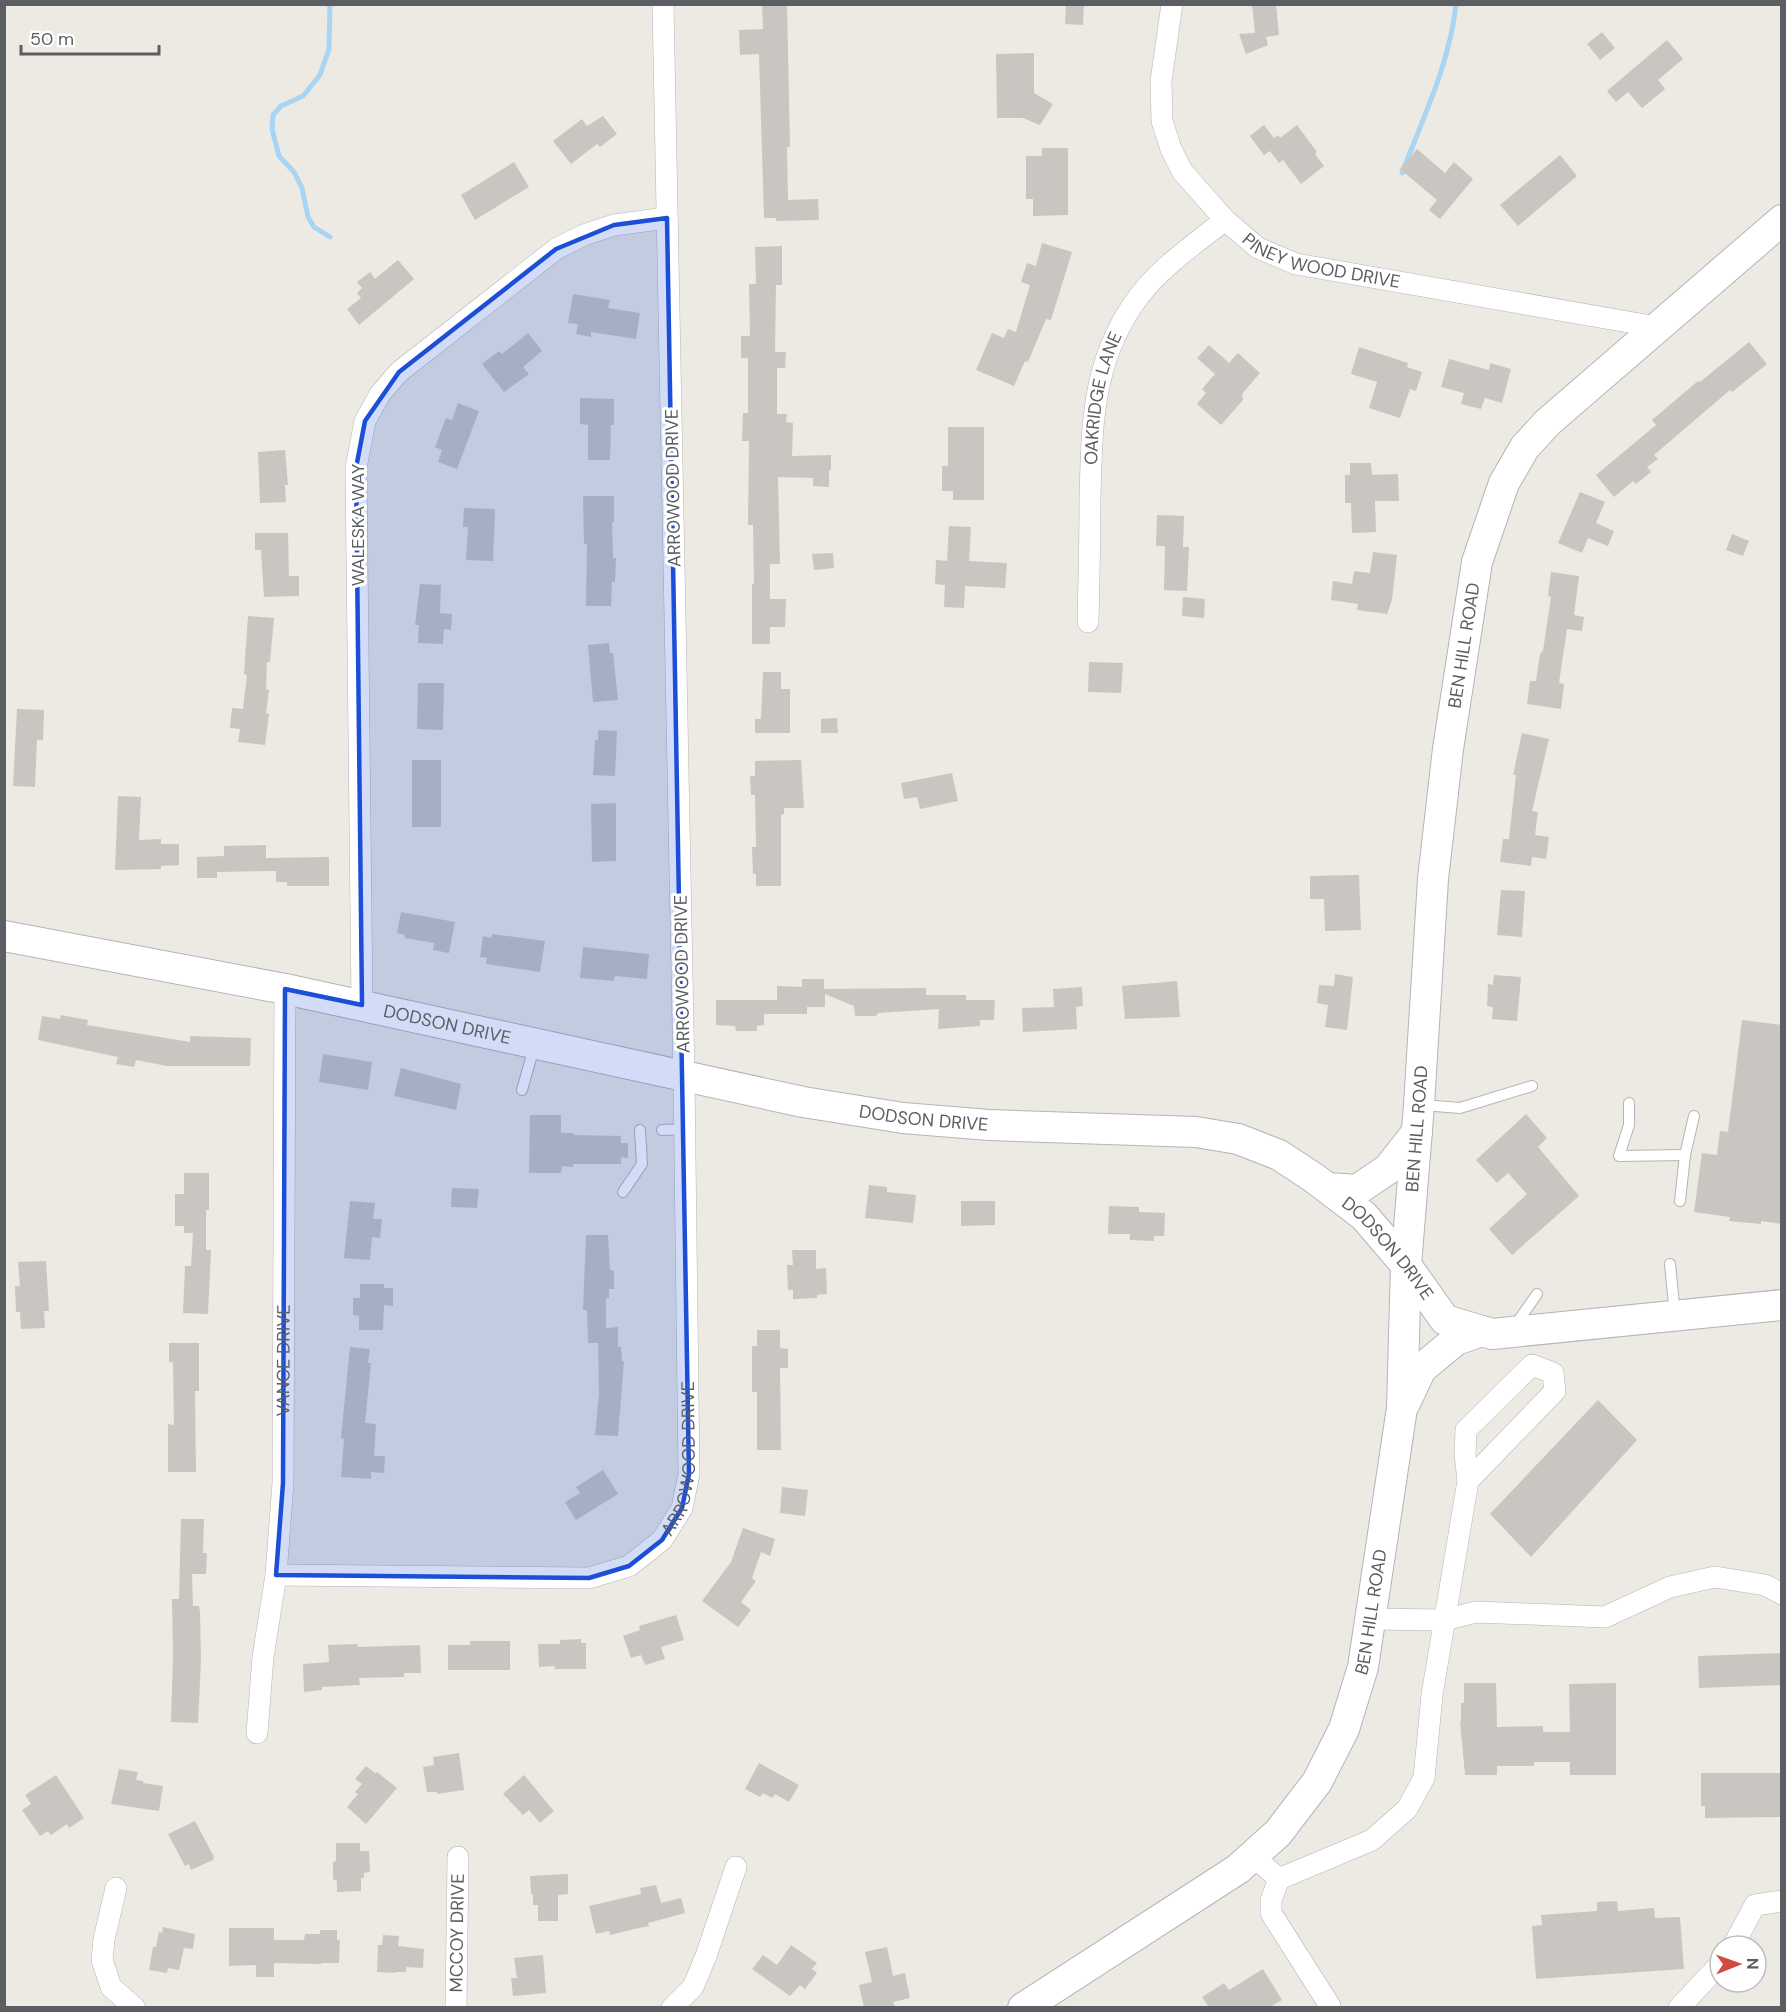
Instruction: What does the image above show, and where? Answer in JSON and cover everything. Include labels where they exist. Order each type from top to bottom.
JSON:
[{"type":"street","name":"ARROWOOD DRIVE","points":[[276,1575],[589,1578],[629,1566],[662,1540],[682,1508],[689,1474],[684,1077],[663,4]]},
{"type":"street","name":"PINEY WOOD DRIVE","points":[[1172,4],[1161,81],[1162,121],[1171,149],[1182,171],[1225,220],[1258,248],[1296,264],[1657,327]]},
{"type":"street","name":"WALESKA WAY","points":[[362,1005],[356,468],[365,421],[380,394],[399,372],[556,249],[584,235],[614,225],[668,218]]},
{"type":"street","name":"OAKRIDGE LANE","points":[[1088,622],[1092,423],[1104,363],[1127,314],[1149,285],[1175,259],[1225,220]]},
{"type":"street","name":"BEN HILL ROAD","points":[[1023,2007],[1238,1869],[1278,1833],[1317,1782],[1344,1730],[1363,1667],[1402,1408],[1406,1265],[1433,879],[1448,749],[1477,562],[1504,483],[1525,447],[1548,422],[1782,220]]},
{"type":"street","name":"DODSON DRIVE","points":[[4,936],[285,989],[803,1102],[903,1118],[989,1125],[1196,1132],[1238,1139],[1279,1155],[1364,1216],[1406,1265],[1445,1320],[1496,1331],[1782,1305]]},
{"type":"street","name":"VANCE DRIVE","points":[[257,1733],[262,1657],[276,1575],[283,1483],[285,989]]},
{"type":"street","points":[[1328,1188],[1356,1190],[1388,1169],[1418,1119]]},
{"type":"street","points":[[1402,1408],[1421,1369],[1456,1340],[1496,1331]]},
{"type":"street","points":[[1328,2007],[1330,2006],[1271,1913],[1271,1900],[1279,1879],[1372,1840],[1407,1809],[1424,1778],[1432,1695],[1468,1481],[1465,1454],[1466,1430],[1532,1365],[1553,1373],[1555,1391],[1468,1481]]},
{"type":"street","points":[[1370,1619],[1444,1620],[1476,1612],[1605,1617],[1670,1587],[1715,1577],[1765,1585],[1782,1594]]},
{"type":"street","points":[[1253,1856],[1279,1879]]},
{"type":"street","name":"MCCOY DRIVE","points":[[456,2007],[458,1857]]},
{"type":"street","points":[[672,2007],[693,1987],[736,1867]]},
{"type":"street","points":[[116,1888],[104,1940],[102,1960],[111,1988],[135,2007]]},
{"type":"street","points":[[1739,1934],[1755,1905],[1782,1901]]},
{"type":"street","points":[[1678,2007],[1708,1976]]},
{"type":"lane","points":[[522,1090],[535,1044]]},
{"type":"lane","points":[[1418,1119],[1532,1086]]},
{"type":"lane","points":[[1629,1103],[1629,1125],[1619,1156],[1684,1155]]},
{"type":"lane","points":[[1680,1201],[1684,1155],[1694,1116]]},
{"type":"lane","points":[[662,1130],[684,1129]]},
{"type":"lane","points":[[623,1192],[642,1164],[640,1130]]},
{"type":"lane","points":[[1670,1264],[1675,1316]]},
{"type":"lane","points":[[1496,1331],[1537,1294]]},
{"type":"highlighted area","points":[[667,218],[689,1474],[682,1508],[662,1540],[629,1566],[589,1578],[276,1575],[283,1483],[285,989],[362,1005],[356,468],[365,421],[399,372],[556,249],[614,225]]},
{"type":"building","points":[[762,4],[787,4],[790,147],[787,147],[788,200],[818,199],[819,220],[776,221],[776,218],[764,218],[759,54],[740,55],[739,30],[763,29]]},
{"type":"building","points":[[1066,4],[1084,4],[1083,25],[1065,24]]},
{"type":"building","points":[[1252,4],[1276,4],[1279,35],[1266,37],[1268,45],[1246,54],[1239,34],[1255,33]]},
{"type":"building","points":[[1602,32],[1615,48],[1600,60],[1587,44]]},
{"type":"building","points":[[1667,40],[1683,59],[1658,80],[1665,89],[1642,108],[1628,92],[1616,102],[1607,91]]},
{"type":"building","points":[[1034,53],[1034,93],[1053,104],[1040,125],[1023,118],[997,118],[996,54]]},
{"type":"building","points":[[603,116],[617,134],[600,147],[597,144],[571,164],[553,141],[582,119],[587,126]]},
{"type":"building","points":[[1264,125],[1274,138],[1278,135],[1280,138],[1297,125],[1317,152],[1315,154],[1324,166],[1301,184],[1283,160],[1279,163],[1270,151],[1264,155],[1250,136]]},
{"type":"building","points":[[1042,148],[1068,148],[1068,215],[1033,216],[1033,199],[1026,199],[1026,156],[1042,156]]},
{"type":"building","points":[[1417,149],[1445,173],[1454,162],[1473,179],[1440,219],[1429,210],[1437,200],[1400,169]]},
{"type":"building","points":[[1560,155],[1577,176],[1518,226],[1500,205]]},
{"type":"building","points":[[514,162],[529,187],[475,220],[461,195]]},
{"type":"building","points":[[1042,243],[1072,252],[1051,320],[1046,319],[1028,362],[1025,361],[1014,386],[976,370],[992,333],[1004,338],[1008,329],[1016,332],[1030,285],[1021,282],[1027,263],[1036,266]]},
{"type":"building","points":[[782,246],[782,285],[776,285],[775,352],[786,352],[785,368],[777,368],[777,414],[787,414],[786,422],[793,423],[792,456],[831,455],[831,470],[829,470],[829,487],[813,486],[813,478],[778,477],[780,564],[770,564],[770,599],[786,599],[785,627],[770,627],[770,644],[752,644],[752,584],[754,584],[753,525],[748,525],[749,441],[742,441],[743,413],[748,413],[748,358],[741,358],[741,336],[750,336],[749,284],[756,284],[755,247]]},
{"type":"building","points":[[398,260],[414,279],[359,325],[347,309],[361,298],[357,293],[362,288],[357,282],[370,272],[375,279]]},
{"type":"building","points":[[573,294],[610,300],[608,308],[640,313],[636,339],[591,332],[591,337],[576,334],[578,324],[568,323]]},
{"type":"building","points":[[528,333],[542,351],[523,367],[529,374],[504,392],[482,364],[499,351],[502,354]]},
{"type":"building","points":[[1749,342],[1767,364],[1732,392],[1730,390],[1654,455],[1658,459],[1647,467],[1651,472],[1636,484],[1633,481],[1614,497],[1596,475],[1656,425],[1652,420]]},
{"type":"building","points":[[1209,345],[1229,363],[1238,353],[1260,373],[1242,394],[1243,400],[1221,425],[1197,404],[1206,393],[1202,389],[1215,374],[1197,358]]},
{"type":"building","points":[[1359,347],[1408,363],[1407,367],[1422,372],[1416,391],[1410,389],[1400,418],[1369,408],[1377,382],[1351,374]]},
{"type":"building","points":[[1449,359],[1489,370],[1490,363],[1511,369],[1502,403],[1485,398],[1481,409],[1461,404],[1464,393],[1441,387]]},
{"type":"building","points":[[580,398],[614,399],[610,460],[588,460],[588,425],[580,424]]},
{"type":"building","points":[[458,403],[479,411],[457,469],[438,462],[442,450],[435,447],[446,418],[452,420]]},
{"type":"building","points":[[948,427],[984,427],[984,500],[953,500],[953,491],[942,491],[942,466],[948,466]]},
{"type":"building","points":[[285,450],[288,485],[285,485],[286,502],[260,503],[258,452]]},
{"type":"building","points":[[1350,463],[1371,463],[1372,475],[1398,474],[1399,501],[1375,501],[1376,532],[1352,533],[1351,503],[1345,503],[1345,475],[1350,475]]},
{"type":"building","points":[[1580,492],[1605,502],[1596,523],[1614,531],[1608,546],[1588,538],[1582,553],[1558,543]]},
{"type":"building","points":[[583,496],[614,496],[613,558],[616,558],[611,606],[586,606],[587,544],[584,544]]},
{"type":"building","points":[[464,508],[495,509],[493,561],[466,560],[468,527],[463,527]]},
{"type":"building","points":[[1157,515],[1184,516],[1183,547],[1189,547],[1187,591],[1164,590],[1165,546],[1156,546]]},
{"type":"building","points":[[949,526],[971,527],[969,561],[1007,563],[1005,588],[965,586],[964,608],[944,607],[945,585],[935,584],[936,560],[947,561]]},
{"type":"building","points":[[255,533],[288,533],[289,576],[299,576],[299,596],[264,597],[261,550],[255,550]]},
{"type":"building","points":[[1732,534],[1749,541],[1743,556],[1726,550]]},
{"type":"building","points":[[1373,552],[1397,555],[1392,600],[1387,614],[1357,610],[1358,604],[1331,600],[1333,581],[1352,584],[1354,571],[1370,573]]},
{"type":"building","points":[[833,553],[834,568],[814,570],[812,554]]},
{"type":"building","points":[[1551,572],[1579,576],[1574,615],[1584,617],[1582,631],[1567,629],[1559,683],[1564,684],[1561,709],[1527,704],[1530,681],[1536,681],[1540,654],[1543,651],[1551,597],[1548,596]]},
{"type":"building","points":[[420,584],[441,585],[440,613],[452,614],[451,630],[444,629],[443,644],[418,643],[419,625],[415,625]]},
{"type":"building","points":[[1183,597],[1205,599],[1204,618],[1182,616]]},
{"type":"building","points":[[248,616],[274,618],[270,662],[267,662],[266,689],[269,690],[266,713],[269,714],[265,745],[238,742],[240,729],[230,728],[232,708],[243,709],[247,675],[244,674]]},
{"type":"building","points":[[609,643],[610,653],[613,653],[618,700],[593,702],[588,645]]},
{"type":"building","points":[[1089,662],[1123,663],[1121,693],[1088,692]]},
{"type":"building","points":[[763,672],[781,672],[781,689],[790,689],[790,733],[755,733],[755,719],[761,719]]},
{"type":"building","points":[[418,683],[444,683],[443,730],[417,729]]},
{"type":"building","points":[[17,709],[44,710],[43,740],[37,740],[35,787],[13,786]]},
{"type":"building","points":[[837,718],[838,733],[821,733],[821,719]]},
{"type":"building","points":[[598,730],[617,731],[615,776],[593,775],[595,740],[598,740]]},
{"type":"building","points":[[1522,733],[1549,739],[1532,811],[1538,812],[1535,835],[1549,837],[1546,859],[1532,857],[1531,866],[1500,862],[1503,839],[1509,839],[1516,775],[1513,775]]},
{"type":"building","points":[[412,760],[441,760],[441,827],[412,827]]},
{"type":"building","points":[[801,760],[804,808],[784,808],[784,814],[781,815],[781,886],[756,886],[752,847],[756,847],[755,795],[751,795],[750,776],[755,776],[755,761]]},
{"type":"building","points":[[952,773],[958,801],[920,809],[917,797],[904,799],[901,783]]},
{"type":"building","points":[[118,796],[141,797],[139,840],[161,839],[161,844],[179,844],[179,865],[161,866],[161,869],[115,870]]},
{"type":"building","points":[[616,803],[616,861],[592,862],[591,804]]},
{"type":"building","points":[[266,845],[266,858],[329,857],[329,886],[287,886],[287,882],[276,882],[276,871],[217,872],[217,878],[197,878],[197,857],[224,856],[224,846]]},
{"type":"building","points":[[1359,875],[1361,930],[1325,931],[1324,899],[1310,899],[1310,876]]},
{"type":"building","points":[[1501,890],[1525,891],[1522,937],[1497,935]]},
{"type":"building","points":[[401,912],[455,922],[449,953],[433,950],[434,943],[405,938],[405,935],[397,933]]},
{"type":"building","points":[[492,934],[545,941],[540,972],[486,964],[487,958],[480,957],[483,936],[491,938]]},
{"type":"building","points":[[583,947],[649,954],[647,979],[615,976],[614,981],[580,978]]},
{"type":"building","points":[[1335,974],[1353,977],[1347,1030],[1325,1027],[1328,1005],[1317,1003],[1319,985],[1334,986]]},
{"type":"building","points":[[1494,975],[1521,977],[1517,1021],[1492,1019],[1493,1007],[1487,1006],[1488,984],[1493,985]]},
{"type":"building","points":[[802,979],[824,979],[824,989],[926,988],[926,995],[966,995],[966,1000],[995,1000],[994,1020],[980,1020],[980,1026],[938,1029],[939,1009],[855,1016],[854,1006],[825,994],[825,1007],[807,1007],[807,1014],[764,1014],[764,1025],[757,1026],[757,1031],[736,1031],[735,1026],[716,1025],[716,1000],[777,1000],[777,986],[802,987]]},
{"type":"building","points":[[1177,981],[1180,1017],[1125,1019],[1122,986]]},
{"type":"building","points":[[1082,987],[1083,1006],[1076,1007],[1077,1029],[1023,1032],[1022,1008],[1054,1007],[1053,989]]},
{"type":"building","points":[[61,1015],[88,1020],[87,1025],[190,1042],[190,1036],[251,1038],[250,1066],[167,1066],[136,1060],[134,1067],[116,1064],[118,1057],[38,1040],[42,1016],[60,1019]]},
{"type":"building","points":[[1742,1020],[1782,1025],[1782,1224],[1761,1221],[1761,1224],[1729,1221],[1730,1217],[1694,1212],[1702,1153],[1717,1155],[1720,1131],[1728,1132]]},
{"type":"building","points":[[323,1054],[372,1062],[368,1090],[319,1082]]},
{"type":"building","points":[[401,1068],[461,1084],[456,1110],[394,1096]]},
{"type":"building","points":[[1526,1114],[1547,1138],[1538,1147],[1579,1196],[1512,1255],[1489,1229],[1527,1194],[1508,1173],[1497,1183],[1476,1160]]},
{"type":"building","points":[[530,1115],[561,1115],[561,1133],[621,1136],[621,1143],[628,1143],[628,1158],[621,1157],[621,1164],[573,1164],[573,1167],[562,1166],[561,1173],[529,1173]]},
{"type":"building","points":[[184,1173],[209,1173],[209,1210],[206,1210],[206,1250],[211,1250],[208,1314],[183,1313],[185,1266],[191,1266],[193,1233],[184,1233],[184,1226],[175,1226],[175,1194],[184,1194]]},
{"type":"building","points":[[869,1185],[887,1187],[887,1192],[916,1195],[913,1223],[865,1218]]},
{"type":"building","points":[[452,1188],[479,1189],[477,1208],[451,1207]]},
{"type":"building","points":[[350,1201],[375,1203],[373,1219],[382,1219],[380,1238],[372,1237],[370,1260],[344,1258]]},
{"type":"building","points":[[961,1201],[995,1201],[995,1225],[961,1226]]},
{"type":"building","points":[[1109,1206],[1139,1207],[1139,1212],[1165,1213],[1164,1236],[1154,1236],[1154,1241],[1130,1240],[1130,1234],[1108,1234]]},
{"type":"building","points":[[586,1235],[608,1235],[610,1270],[614,1271],[614,1289],[609,1289],[609,1298],[606,1298],[606,1328],[618,1327],[618,1347],[621,1347],[622,1361],[624,1361],[618,1436],[595,1435],[599,1394],[598,1343],[588,1343],[587,1310],[583,1310]]},
{"type":"building","points":[[792,1250],[816,1250],[816,1269],[826,1268],[827,1294],[817,1295],[817,1298],[793,1299],[793,1290],[788,1290],[787,1265],[793,1265]]},
{"type":"building","points":[[46,1261],[49,1311],[44,1311],[45,1328],[21,1329],[20,1312],[16,1312],[15,1286],[20,1286],[18,1262]]},
{"type":"building","points":[[360,1284],[384,1284],[384,1288],[393,1288],[393,1306],[384,1305],[383,1330],[359,1330],[359,1316],[353,1315],[353,1298],[360,1298]]},
{"type":"building","points":[[757,1330],[780,1330],[780,1348],[788,1349],[788,1368],[780,1368],[781,1450],[757,1450],[757,1392],[752,1392],[752,1346],[757,1346]]},
{"type":"building","points":[[169,1343],[199,1343],[199,1391],[195,1391],[196,1472],[168,1472],[168,1424],[174,1425],[173,1362],[169,1362]]},
{"type":"building","points":[[350,1347],[370,1349],[368,1363],[371,1363],[365,1423],[376,1424],[374,1456],[385,1456],[384,1473],[371,1472],[371,1479],[341,1477],[344,1439],[341,1438]]},
{"type":"building","points":[[1598,1400],[1637,1440],[1531,1557],[1490,1514]]},
{"type":"building","points":[[603,1470],[618,1494],[576,1520],[565,1502],[580,1493],[576,1487]]},
{"type":"building","points":[[782,1487],[808,1490],[805,1516],[780,1513]]},
{"type":"building","points":[[181,1519],[204,1519],[203,1553],[207,1553],[206,1574],[192,1574],[193,1606],[199,1606],[200,1612],[201,1660],[198,1723],[171,1722],[172,1599],[179,1599]]},
{"type":"building","points":[[743,1528],[775,1539],[770,1556],[761,1552],[752,1578],[756,1581],[741,1602],[751,1610],[738,1627],[702,1601],[731,1562]]},
{"type":"building","points":[[676,1615],[684,1640],[661,1647],[665,1659],[645,1665],[641,1655],[631,1658],[623,1636],[640,1630],[639,1626]]},
{"type":"building","points":[[581,1639],[581,1643],[586,1643],[586,1669],[539,1667],[538,1644],[560,1644],[560,1640]]},
{"type":"building","points":[[470,1641],[510,1641],[510,1670],[448,1670],[448,1645],[470,1645]]},
{"type":"building","points":[[357,1644],[358,1647],[420,1645],[421,1673],[404,1673],[404,1677],[359,1678],[360,1685],[322,1687],[322,1690],[304,1692],[303,1664],[329,1662],[328,1645]]},
{"type":"building","points":[[1782,1653],[1782,1685],[1699,1688],[1698,1656]]},
{"type":"building","points":[[1464,1683],[1496,1683],[1497,1727],[1543,1726],[1543,1732],[1570,1732],[1569,1684],[1616,1683],[1616,1775],[1570,1775],[1570,1762],[1534,1762],[1534,1766],[1497,1766],[1497,1775],[1465,1775],[1460,1721],[1461,1703],[1464,1703]]},
{"type":"building","points":[[459,1753],[464,1790],[437,1794],[437,1792],[427,1792],[423,1767],[434,1765],[433,1757]]},
{"type":"building","points":[[759,1763],[799,1785],[789,1802],[775,1794],[772,1798],[763,1793],[760,1797],[745,1789]]},
{"type":"building","points":[[366,1766],[397,1788],[366,1824],[347,1807],[358,1794],[355,1792],[362,1784],[355,1779]]},
{"type":"building","points":[[119,1769],[138,1772],[136,1780],[143,1781],[143,1783],[163,1786],[159,1811],[111,1804]]},
{"type":"building","points":[[1701,1773],[1782,1773],[1782,1817],[1705,1818],[1705,1806],[1701,1806]]},
{"type":"building","points":[[56,1775],[84,1818],[69,1828],[67,1824],[51,1835],[48,1831],[40,1836],[22,1810],[31,1804],[25,1795]]},
{"type":"building","points":[[524,1775],[554,1811],[540,1823],[529,1810],[523,1815],[503,1794]]},
{"type":"building","points":[[195,1821],[214,1857],[213,1860],[191,1870],[189,1864],[185,1866],[168,1834]]},
{"type":"building","points":[[336,1843],[360,1843],[360,1851],[369,1851],[370,1872],[364,1873],[364,1878],[361,1878],[361,1891],[337,1892],[337,1881],[333,1879]]},
{"type":"building","points":[[568,1874],[568,1894],[558,1895],[558,1921],[538,1921],[538,1905],[533,1905],[530,1876]]},
{"type":"building","points":[[656,1885],[661,1903],[681,1898],[685,1913],[648,1923],[649,1926],[610,1935],[609,1931],[596,1934],[589,1906],[641,1894],[640,1888]]},
{"type":"building","points":[[1617,1901],[1618,1911],[1654,1908],[1655,1918],[1680,1917],[1684,1969],[1536,1979],[1532,1926],[1542,1925],[1541,1915],[1597,1911],[1597,1902]]},
{"type":"building","points":[[163,1927],[195,1934],[193,1949],[184,1948],[179,1970],[168,1968],[167,1973],[149,1970],[153,1947],[156,1947],[159,1932],[162,1933]]},
{"type":"building","points":[[229,1928],[274,1928],[274,1940],[304,1940],[305,1934],[320,1934],[320,1930],[337,1930],[337,1940],[340,1940],[339,1963],[274,1963],[274,1977],[256,1977],[256,1965],[229,1966]]},
{"type":"building","points":[[383,1935],[399,1936],[398,1946],[424,1949],[423,1968],[406,1967],[406,1972],[395,1973],[377,1972],[378,1945],[382,1945]]},
{"type":"building","points":[[791,1945],[817,1963],[812,1969],[817,1973],[805,1989],[800,1985],[790,1996],[752,1969],[763,1955],[777,1965]]},
{"type":"building","points":[[887,1947],[893,1976],[905,1973],[910,1998],[893,2002],[895,2007],[864,2007],[859,1985],[872,1982],[865,1952]]},
{"type":"building","points":[[543,1955],[546,1993],[513,1996],[511,1978],[517,1978],[514,1958]]},
{"type":"building","points":[[1263,1969],[1282,2000],[1270,2007],[1209,2007],[1202,1997],[1224,1983],[1229,1990]]},
{"type":"waterway","points":[[330,4],[329,49],[320,75],[303,96],[281,106],[273,115],[272,129],[279,156],[294,172],[302,188],[308,217],[314,227],[330,237]]},
{"type":"waterway","points":[[1402,173],[1442,69],[1456,4]]}]
